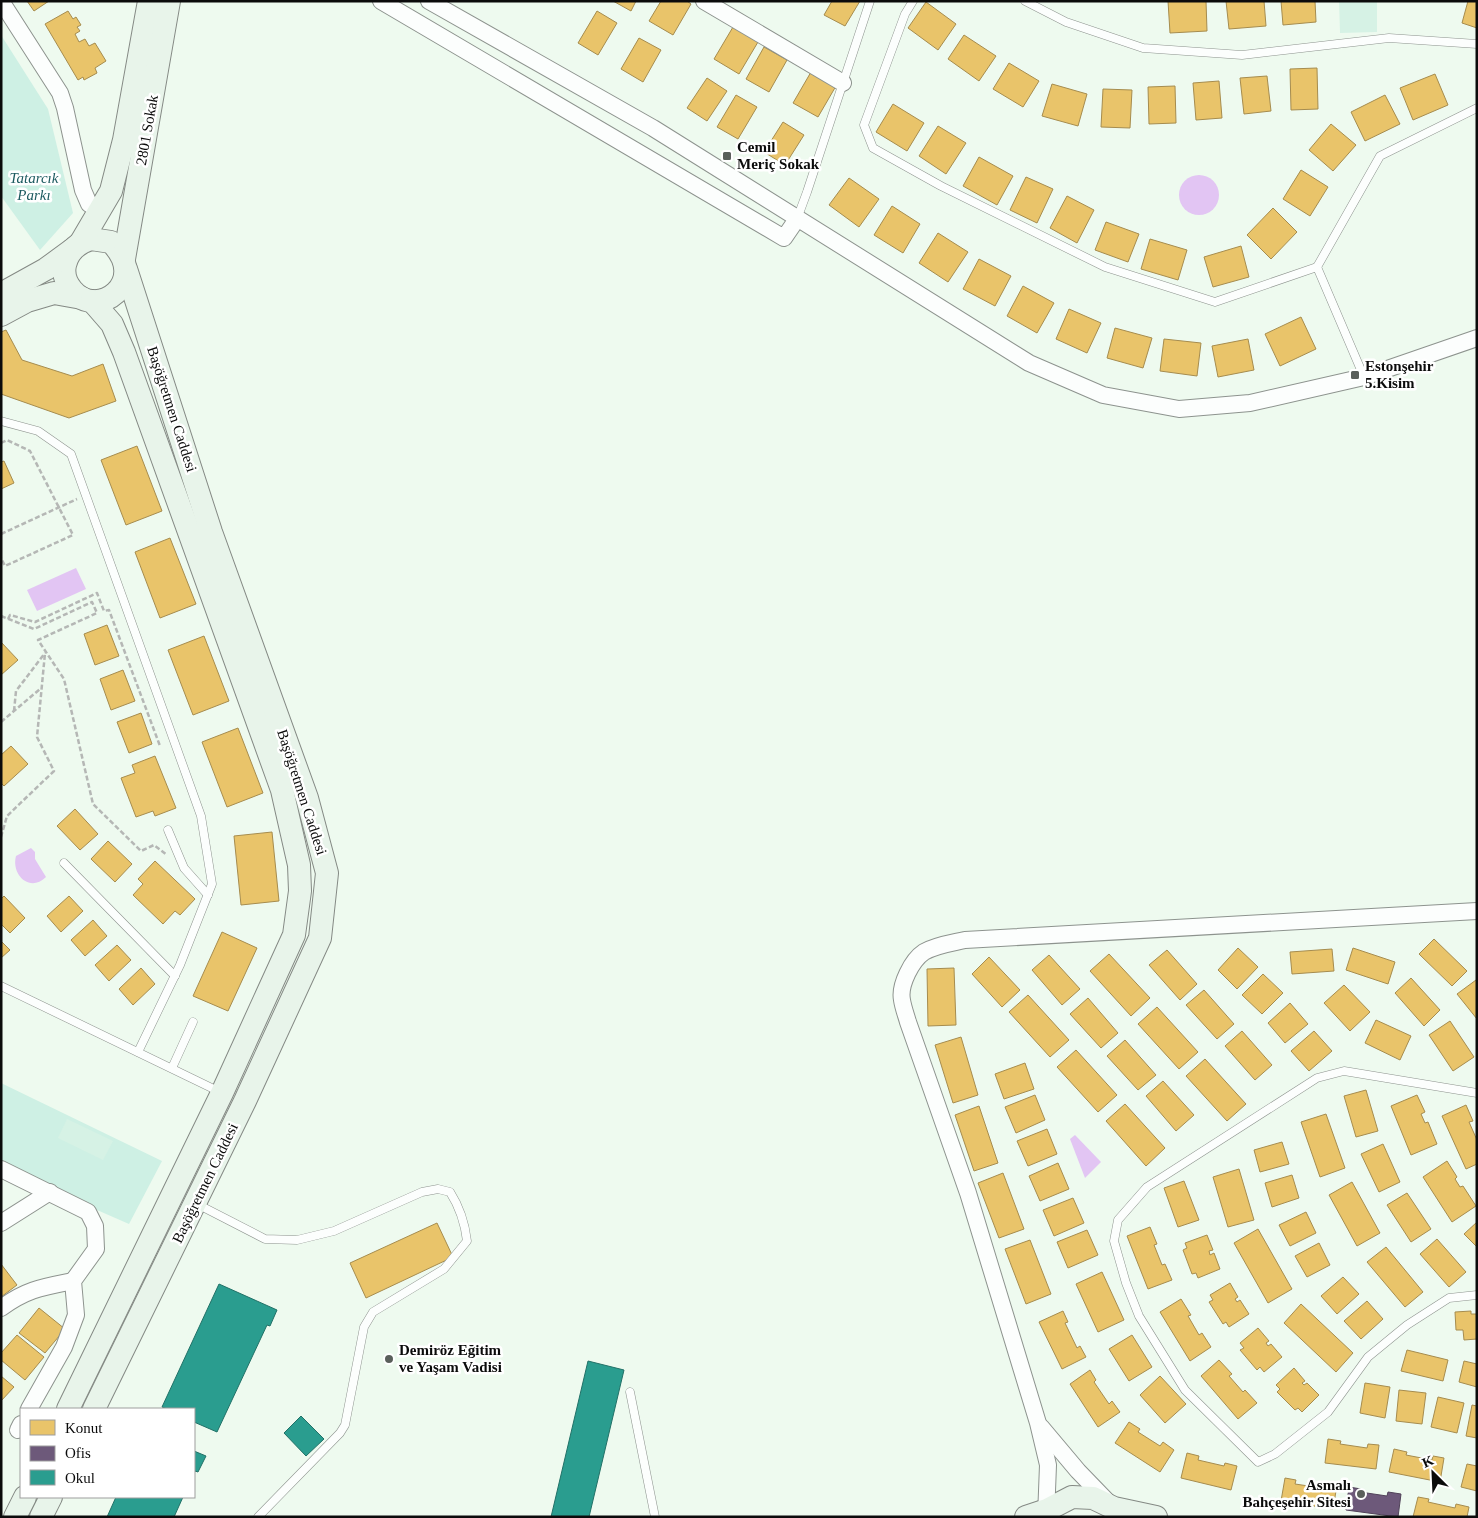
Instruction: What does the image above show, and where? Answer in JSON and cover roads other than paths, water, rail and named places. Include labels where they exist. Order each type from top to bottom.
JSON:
[{"type":"street","points":[[1,1],[60,93],[65,108],[82,190],[89,204],[100,211]]},
{"type":"street","name":"2801 Sokak","points":[[1,294],[46,269],[76,246],[111,192],[124,140],[149,1]]},
{"type":"street","name":"2801 Sokak","points":[[125,264],[169,1]]},
{"type":"street","points":[[381,1],[784,238],[797,219]]},
{"type":"street","points":[[429,1],[653,128],[1029,363],[1103,396],[1179,409],[1250,404],[1364,377],[1477,338]]},
{"type":"street","points":[[704,1],[843,83]]},
{"type":"street","name":"Başöğretmen Caddesi","points":[[68,1408],[222,1093],[294,934],[300,891],[299,865],[282,790],[124,352],[112,324],[87,299],[74,292],[68,285],[65,276],[64,266],[67,257],[76,246],[91,239],[111,242],[125,264],[211,532],[307,798],[327,873],[320,938],[245,1100],[94,1408]]},
{"type":"street","points":[[1,315],[26,301],[54,294],[103,300],[116,292],[125,279],[125,264]]},
{"type":"street","points":[[1047,1513],[1048,1466],[1038,1423],[968,1193],[901,998],[904,981],[911,966],[923,953],[945,944],[966,940],[1477,911]]},
{"type":"street","points":[[1,1169],[88,1212],[95,1226],[96,1249],[73,1281],[76,1315],[64,1347],[30,1408]]},
{"type":"street","points":[[1,1223],[50,1192]]},
{"type":"street","points":[[1,1308],[14,1298],[36,1288],[73,1281]]},
{"type":"street","points":[[1038,1423],[1078,1471],[1116,1512]]},
{"type":"street","points":[[15,1517],[24,1498]]},
{"type":"street","points":[[41,1517],[50,1498]]},
{"type":"street","points":[[1026,1517],[1047,1513],[1072,1498],[1093,1498],[1116,1512],[1156,1517]]},
{"type":"lane","points":[[797,219],[870,1]]},
{"type":"lane","points":[[913,1],[905,14],[864,124],[873,148],[941,186],[1105,267],[1215,302],[1316,267],[1380,156],[1477,108]]},
{"type":"lane","points":[[1026,1],[1066,22],[1143,48],[1242,55],[1390,38],[1477,44]]},
{"type":"lane","points":[[1316,267],[1364,377]]},
{"type":"lane","points":[[1,421],[38,431],[71,454],[201,816],[212,884],[175,976],[138,1052]]},
{"type":"lane","points":[[168,830],[184,868],[208,896]]},
{"type":"lane","points":[[64,863],[175,976]]},
{"type":"lane","points":[[1,986],[222,1093]]},
{"type":"lane","points":[[172,1068],[193,1022]]},
{"type":"lane","points":[[1477,1093],[1344,1071],[1317,1078],[1147,1187],[1118,1220],[1114,1241],[1126,1283],[1139,1316],[1185,1390],[1258,1462],[1275,1454],[1328,1412],[1368,1357],[1407,1325],[1449,1298],[1477,1295]]},
{"type":"lane","points":[[195,1203],[265,1239],[297,1240],[334,1231],[422,1192],[438,1189],[450,1192],[456,1202],[466,1231],[467,1241],[444,1269],[373,1312],[364,1327],[344,1425],[340,1433],[258,1517]]},
{"type":"lane","points":[[630,1392],[655,1517]]},
{"type":"place","name":"Cemil Meriç Sokak","points":[[727,156]]},
{"type":"place","name":"Estonşehir 5.Kisim","points":[[1355,375]]},
{"type":"place","name":"Demiröz Eğitim ve Yaşam Vadisi","points":[[389,1359]]},
{"type":"place","name":"Asmalı Bahçeşehir Sitesi","points":[[1361,1494]]},
{"type":"park label","name":"Tatarcık Parkı","points":[[34,186]]}]
